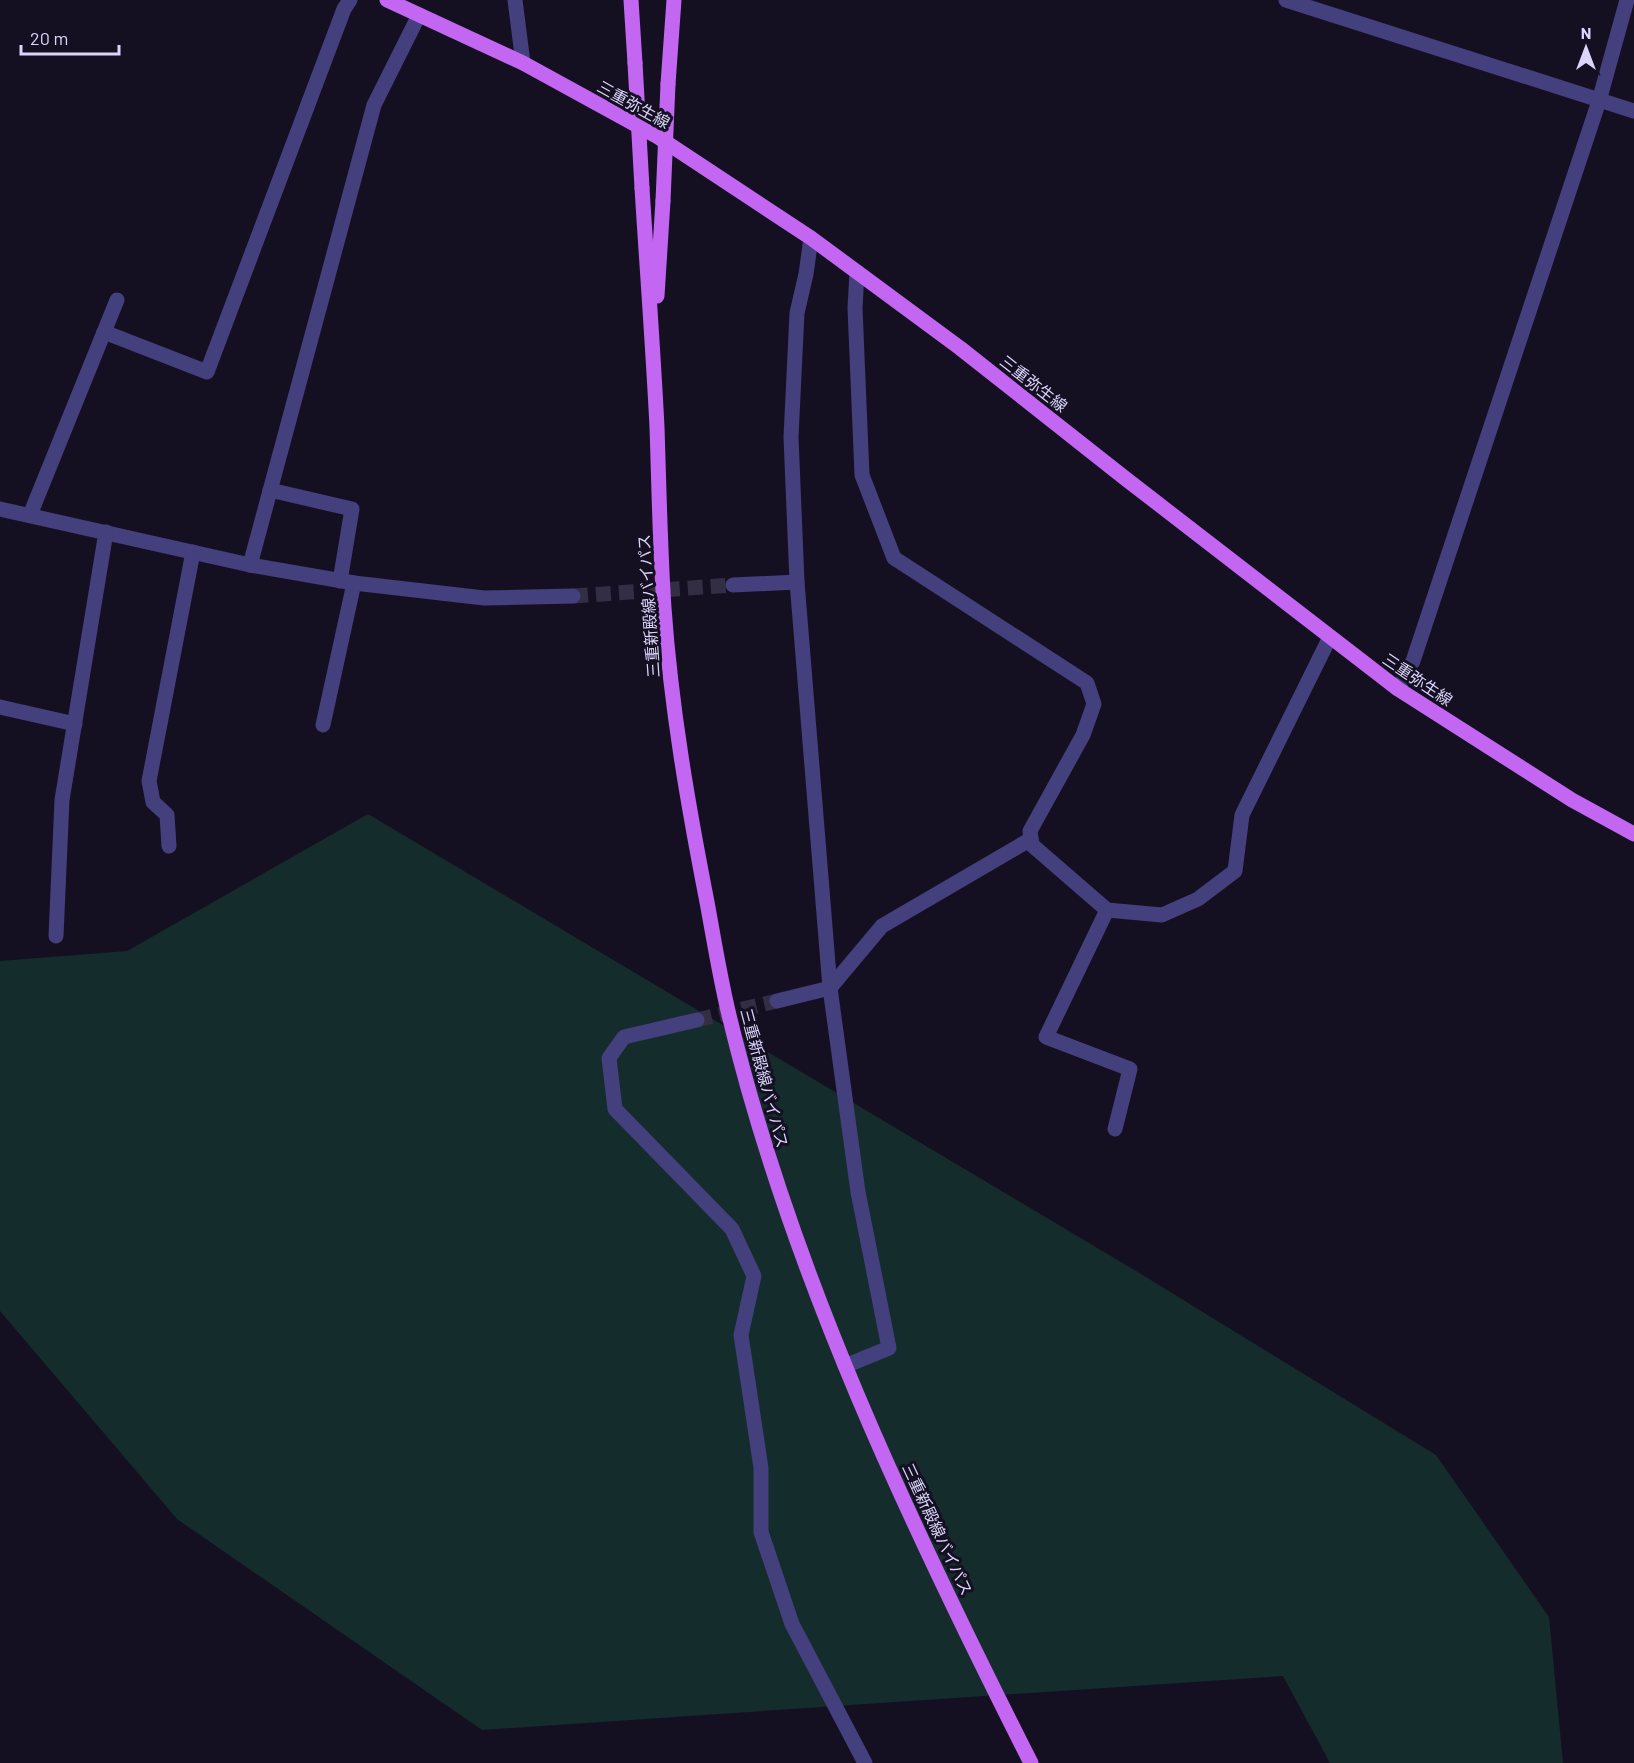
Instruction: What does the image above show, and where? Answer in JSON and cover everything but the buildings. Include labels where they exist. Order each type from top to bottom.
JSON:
[{"type":"main road","name":"三重弥生線","points":[[387,0],[523,63],[658,137],[811,238],[960,348],[1125,479],[1398,689],[1572,800],[1634,834]]},
{"type":"main road","name":"三重新殿線バイパス","points":[[631,0],[653,353],[664,607],[672,686],[691,822],[728,1015],[770,1161],[800,1249],[845,1366],[972,1646],[1031,1763]]},
{"type":"main road","name":"三重新殿線バイパス","points":[[653,353],[674,0]]},
{"type":"street","points":[[104,332],[207,372],[344,9],[350,0]]},
{"type":"street","points":[[515,0],[523,63]]},
{"type":"street","points":[[1286,0],[1634,111]]},
{"type":"street","points":[[1398,689],[1413,661],[1599,101],[1627,0]]},
{"type":"street","points":[[250,565],[374,105],[419,15]]},
{"type":"street","points":[[811,238],[797,313],[791,426],[797,582],[830,988],[858,1192],[889,1348],[845,1366]]},
{"type":"street","points":[[857,272],[855,308],[862,475],[894,558],[1087,683],[1094,704],[1083,735],[1030,831],[1032,845],[1107,910],[1162,915],[1198,899],[1235,871],[1242,815],[1330,637]]},
{"type":"street","points":[[30,515],[117,300]]},
{"type":"street","points":[[270,490],[352,509],[347,582],[323,725]]},
{"type":"street","points":[[0,509],[250,565],[347,582],[484,598],[573,596]]},
{"type":"street","points":[[56,936],[62,800],[106,532]]},
{"type":"street","points":[[169,846],[167,815],[153,802],[149,781],[193,552]]},
{"type":"street","points":[[734,585],[797,582]]},
{"type":"street","points":[[0,707],[75,724]]},
{"type":"street","points":[[777,1001],[830,988],[882,926],[1031,838]]},
{"type":"street","points":[[1107,910],[1046,1037],[1130,1069],[1114,1128]]},
{"type":"street","points":[[697,1020],[624,1037],[609,1058],[615,1109],[732,1229],[754,1276],[741,1335],[761,1468],[761,1532],[792,1624],[865,1763]]},
{"type":"green space","points":[[368,814],[1141,1274],[1436,1455],[1549,1617],[1563,1763],[1330,1763],[1283,1676],[482,1730],[177,1519],[0,1311],[0,961],[127,951]]},
{"type":"tunnel","points":[[573,596],[733,585]]},
{"type":"tunnel","points":[[697,1020],[777,1001]]}]
